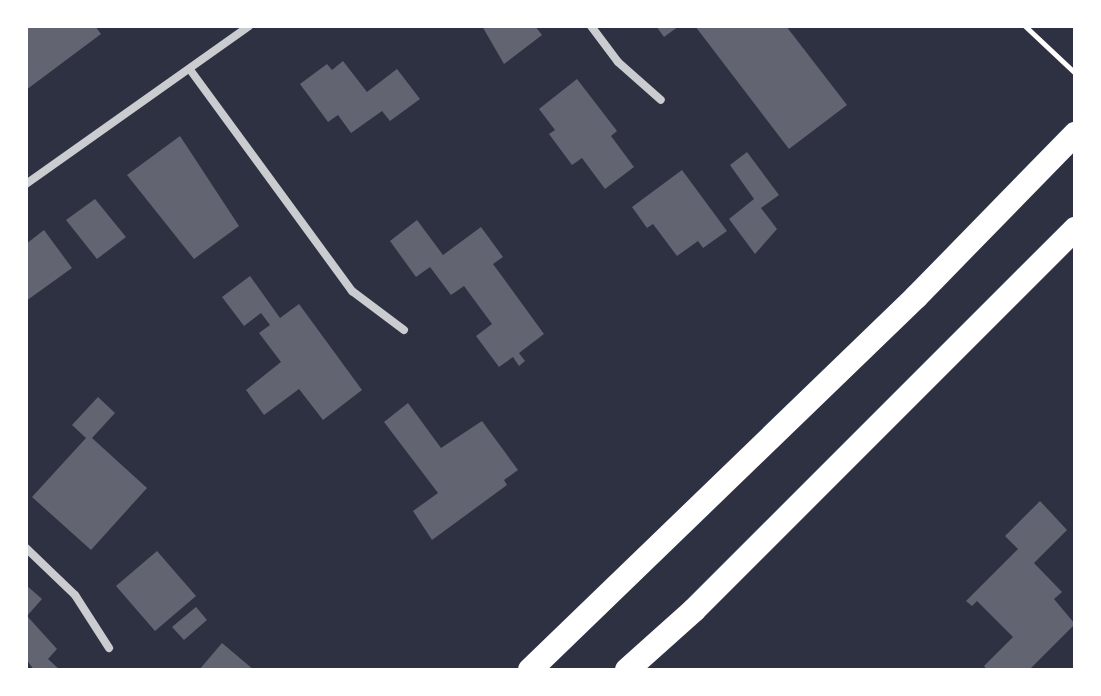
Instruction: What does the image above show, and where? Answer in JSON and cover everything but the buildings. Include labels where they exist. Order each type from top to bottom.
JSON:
[{"type":"highway","points":[[530,670],[860,352],[1075,134]]},
{"type":"highway","points":[[627,670],[694,610],[1075,229]]},
{"type":"street","points":[[26,184],[191,71],[249,26]]},
{"type":"street","points":[[591,26],[618,62],[661,100]]},
{"type":"street","points":[[191,71],[352,291],[404,330]]},
{"type":"street","points":[[26,548],[75,595],[109,648]]},
{"type":"path","points":[[1025,26],[1075,73]]}]
